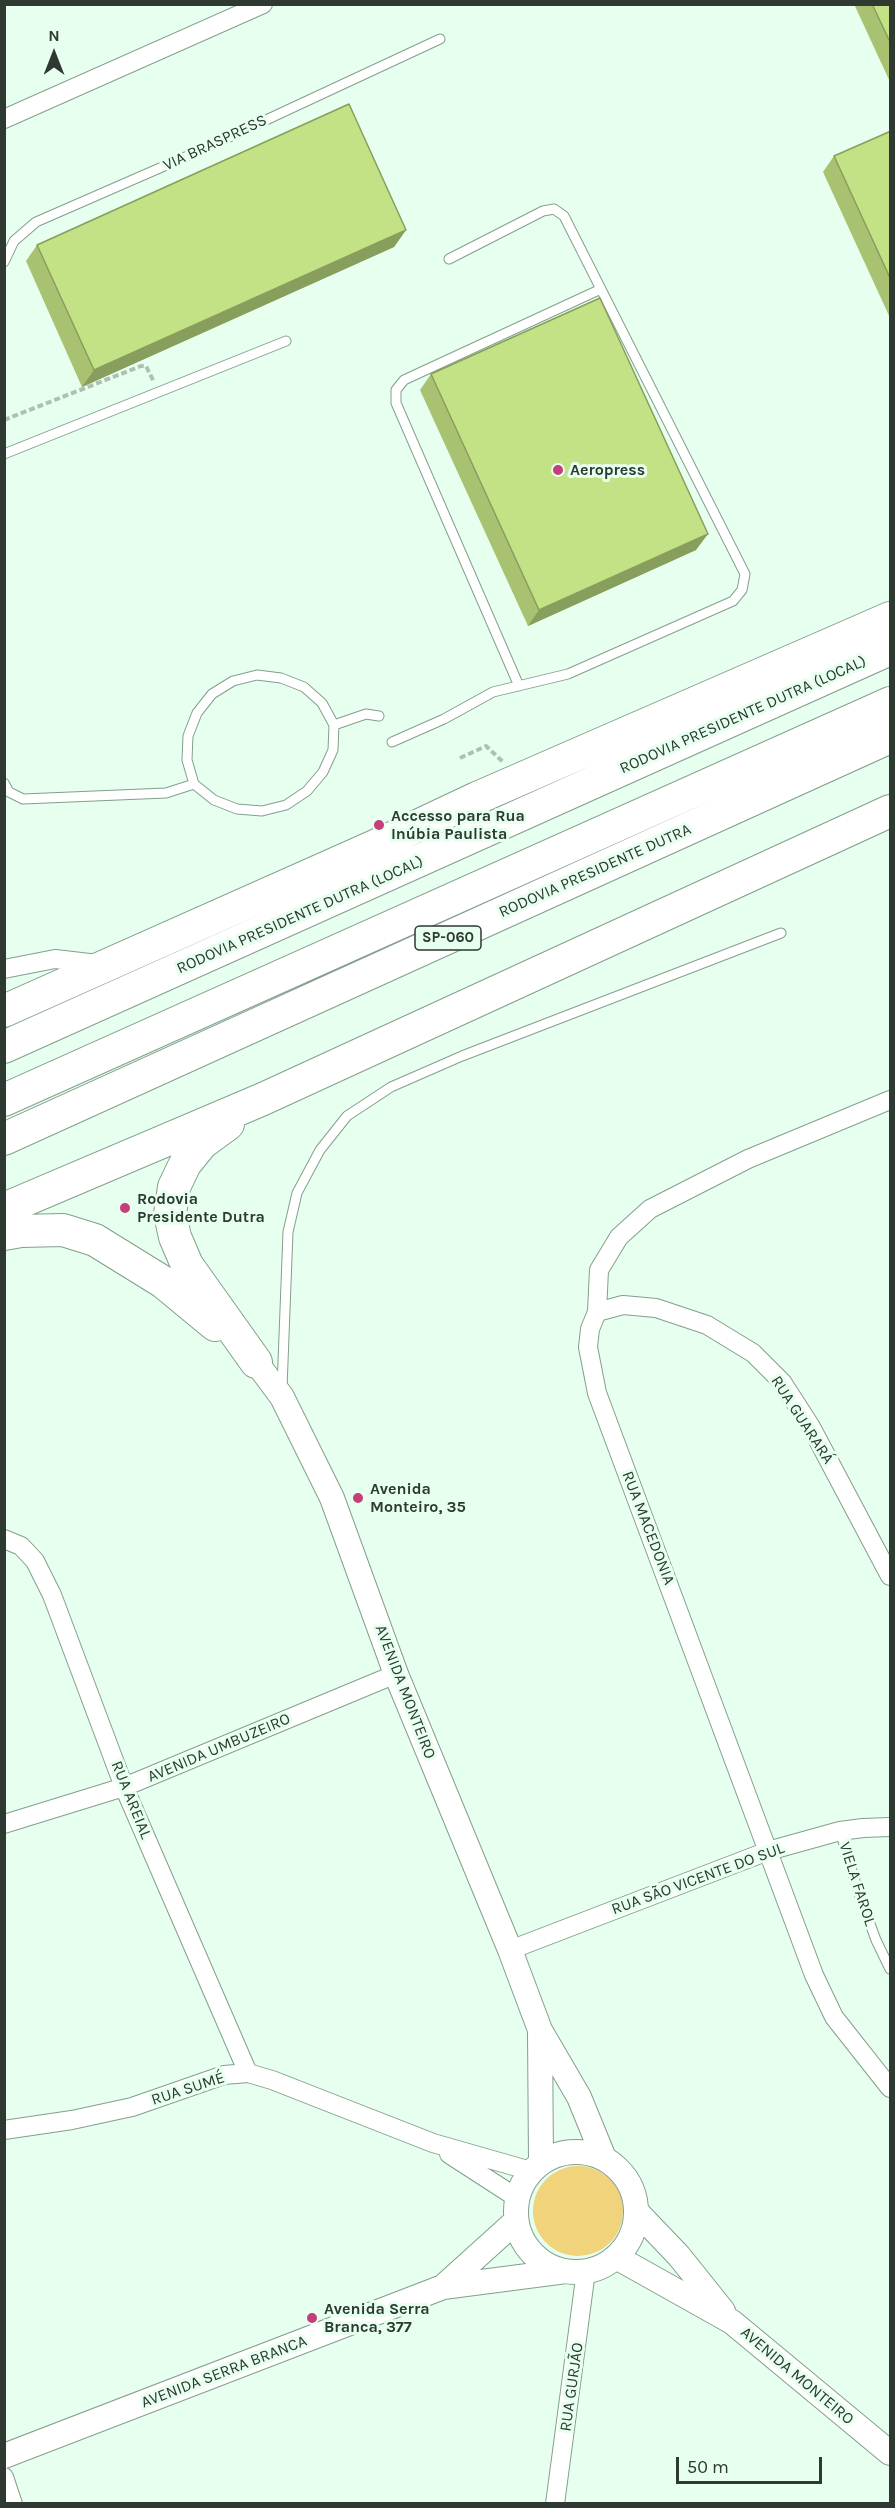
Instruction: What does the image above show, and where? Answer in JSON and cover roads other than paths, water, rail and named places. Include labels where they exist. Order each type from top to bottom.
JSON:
[{"type":"highway","points":[[4,1011],[477,798],[891,618]]},
{"type":"highway","name":"RODOVIA PRESIDENTE DUTRA (LOCAL)","points":[[4,1047],[891,649]]},
{"type":"highway","name":"RODOVIA PRESIDENTE DUTRA","points":[[4,1100],[891,703]]},
{"type":"highway","name":"RODOVIA PRESIDENTE DUTRA","points":[[4,1139],[891,737]]},
{"type":"highway","points":[[4,1209],[263,1099],[891,811]]},
{"type":"highway","points":[[256,1362],[187,1265],[175,1237],[170,1214],[174,1187],[185,1164],[202,1143],[263,1099]]},
{"type":"highway","points":[[4,1234],[21,1231],[63,1230],[95,1240],[164,1282],[207,1317],[256,1362]]},
{"type":"street","points":[[4,118],[262,5]]},
{"type":"street","points":[[4,969],[55,959],[106,965]]},
{"type":"street","name":"RUA MACEDONIA","points":[[891,1100],[748,1159],[650,1209],[619,1237],[599,1270],[597,1312],[590,1329],[588,1347],[597,1393],[814,1975],[834,2017],[891,2088]]},
{"type":"street","name":"RUA GUARARÁ","points":[[597,1312],[623,1305],[656,1308],[707,1325],[753,1353],[782,1382],[811,1427],[891,1576]]},
{"type":"street","name":"AVENIDA MONTEIRO","points":[[256,1362],[282,1397],[336,1509],[396,1674],[510,1950],[540,2030],[579,2097],[604,2158]]},
{"type":"street","name":"RUA AREIAL","points":[[6,1543],[21,1546],[35,1561],[52,1595],[124,1787],[248,2073]]},
{"type":"street","name":"AVENIDA UMBUZEIRO","points":[[4,1824],[124,1787],[396,1674]]},
{"type":"street","name":"RUA SÃO VICENTE DO SUL","points":[[510,1950],[768,1851],[840,1831],[863,1827],[891,1827]]},
{"type":"street","name":"AVENIDA MONTEIRO","points":[[536,2167],[540,2030]]},
{"type":"street","name":"RUA SUMÉ","points":[[4,2130],[72,2120],[132,2107],[225,2075],[248,2073],[272,2080],[433,2143],[536,2167]]},
{"type":"street","name":"RUA SUMÉ","points":[[433,2143],[517,2210]]},
{"type":"street","points":[[572,2152],[588,2153],[604,2158],[628,2180],[634,2196],[637,2212],[634,2229],[627,2244],[616,2257],[602,2266],[576,2271],[549,2265],[533,2254],[522,2239],[517,2210],[522,2184],[536,2167],[556,2155],[572,2152]]},
{"type":"street","name":"AVENIDA SERRA BRANCA","points":[[443,2287],[517,2210]]},
{"type":"street","name":"AVENIDA MONTEIRO","points":[[637,2212],[679,2256],[732,2322]]},
{"type":"street","name":"AVENIDA MONTEIRO","points":[[616,2257],[732,2322],[891,2453]]},
{"type":"street","name":"AVENIDA SERRA BRANCA","points":[[4,2456],[443,2287],[576,2271]]},
{"type":"street","name":"RUA GURJÃO","points":[[555,2504],[576,2271]]},
{"type":"street","points":[[4,2476],[13,2504]]},
{"type":"lane","name":"VIA BRASPRESS","points":[[4,262],[14,241],[36,222],[208,147],[440,39]]},
{"type":"lane","points":[[392,742],[444,720],[494,692],[568,674],[733,601],[742,590],[744,574],[564,216],[554,209],[543,211],[449,259]]},
{"type":"lane","points":[[519,686],[396,403],[396,390],[404,380],[601,289]]},
{"type":"lane","points":[[4,454],[286,341]]},
{"type":"lane","points":[[257,675],[281,678],[304,687],[322,703],[334,725],[333,750],[323,772],[307,792],[286,805],[262,811],[237,809],[214,800],[194,784],[187,760],[188,736],[197,713],[212,694],[233,681],[257,675]]},
{"type":"lane","points":[[334,725],[366,714],[379,716]]},
{"type":"lane","points":[[4,783],[9,792],[22,799],[165,793],[194,784]]},
{"type":"lane","points":[[282,1397],[290,1222],[297,1193],[320,1150],[348,1116],[391,1087],[462,1056],[781,933]]},
{"type":"lane","name":"VIELA FAROL","points":[[840,1831],[859,1894],[876,1940],[891,1969]]},
{"type":"place","name":"Aeropress","points":[[558,470]]},
{"type":"place","name":"Accesso para Rua Inúbia Paulista","points":[[379,825]]},
{"type":"place","name":"Rodovia Presidente Dutra","points":[[125,1208]]},
{"type":"place","name":"Avenida Monteiro, 35","points":[[358,1498]]},
{"type":"place","name":"Avenida Serra Branca, 377","points":[[312,2318]]}]
